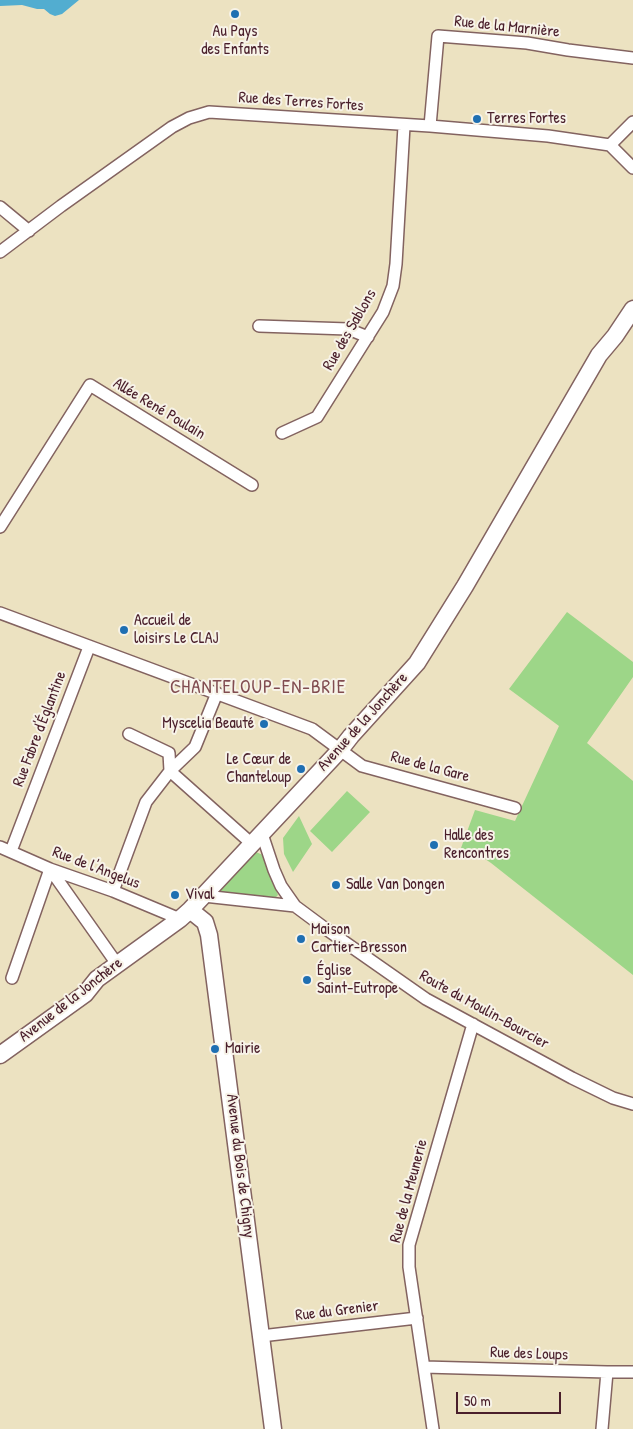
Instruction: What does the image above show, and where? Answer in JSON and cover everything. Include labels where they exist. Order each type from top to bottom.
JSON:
[{"type":"main road","name":"Avenue de la Jonchère","points":[[0,1055],[85,994],[97,979],[185,914],[340,750],[416,663],[466,586],[599,355],[615,336],[633,309]]},
{"type":"main road","name":"Avenue du Bois de Chigny","points":[[185,914],[205,922],[209,934],[274,1429]]},
{"type":"street","name":"Rue de la Marnière","points":[[430,126],[438,36],[527,43],[633,58]]},
{"type":"street","name":"Rue des Terres Fortes","points":[[0,252],[69,200],[172,127],[189,118],[209,112],[404,126],[430,126],[548,136],[610,145]]},
{"type":"street","points":[[633,122],[610,145],[633,168]]},
{"type":"street","name":"Rue des Sablons","points":[[282,433],[317,417],[383,312],[393,286],[396,264],[404,126]]},
{"type":"street","points":[[0,207],[29,231]]},
{"type":"street","points":[[259,326],[348,329],[368,338]]},
{"type":"street","name":"Allée René Poulain","points":[[0,527],[90,385],[252,485]]},
{"type":"street","name":"Rue de la Gare","points":[[0,613],[312,729],[362,766],[515,808]]},
{"type":"street","name":"Rue Fabre d'Églantine","points":[[11,851],[89,647]]},
{"type":"street","points":[[113,891],[146,802],[170,771],[195,747],[216,693]]},
{"type":"street","points":[[129,734],[169,753],[170,771],[257,839]]},
{"type":"street","name":"Route du Moulin-Bourcier","points":[[257,839],[281,886],[295,906],[326,930],[426,999],[572,1078],[613,1098],[633,1104]]},
{"type":"street","name":"Rue de l'Angelus","points":[[0,847],[50,869],[185,914]]},
{"type":"street","points":[[50,869],[117,964]]},
{"type":"street","points":[[12,978],[50,869]]},
{"type":"street","points":[[204,896],[295,906]]},
{"type":"street","name":"Rue de la Meunerie","points":[[434,1429],[409,1267],[409,1245],[474,1024]]},
{"type":"street","name":"Rue du Grenier","points":[[261,1336],[417,1318]]},
{"type":"street","name":"Rue des Loups","points":[[424,1367],[633,1372]]},
{"type":"street","points":[[602,1429],[607,1372]]},
{"type":"green space","points":[[567,612],[633,662],[633,677],[587,743],[633,781],[633,975],[491,863],[479,855],[461,848],[475,810],[515,821],[559,726],[509,689]]},
{"type":"green space","points":[[347,791],[370,812],[332,852],[310,831]]},
{"type":"green space","points":[[299,816],[312,844],[293,872],[284,854],[283,838]]},
{"type":"green space","points":[[256,852],[263,855],[278,895],[275,898],[217,894],[215,891],[246,854]]},
{"type":"water","points":[[0,0],[79,0],[62,14],[55,16],[44,9],[22,5],[0,6]]},
{"type":"place","name":"Au Pays des Enfants","points":[[235,14]]},
{"type":"place","name":"Terres Fortes","points":[[477,119]]},
{"type":"place","name":"Accueil de loisirs Le CLAJ","points":[[124,630]]},
{"type":"place","name":"Myscelia Beauté","points":[[264,724]]},
{"type":"place","name":"Le Cœur de Chanteloup","points":[[301,769]]},
{"type":"place","name":"Halle des Rencontres","points":[[434,845]]},
{"type":"place","name":"Salle Van Dongen","points":[[336,885]]},
{"type":"place","name":"Vival","points":[[175,895]]},
{"type":"place","name":"Maison Cartier-Bresson","points":[[301,939]]},
{"type":"place","name":"Église Saint-Eutrope","points":[[307,980]]},
{"type":"place","name":"Mairie","points":[[215,1049]]},
{"type":"district","name":"CHANTELOUP-EN-BRIE","points":[[258,688]]}]
